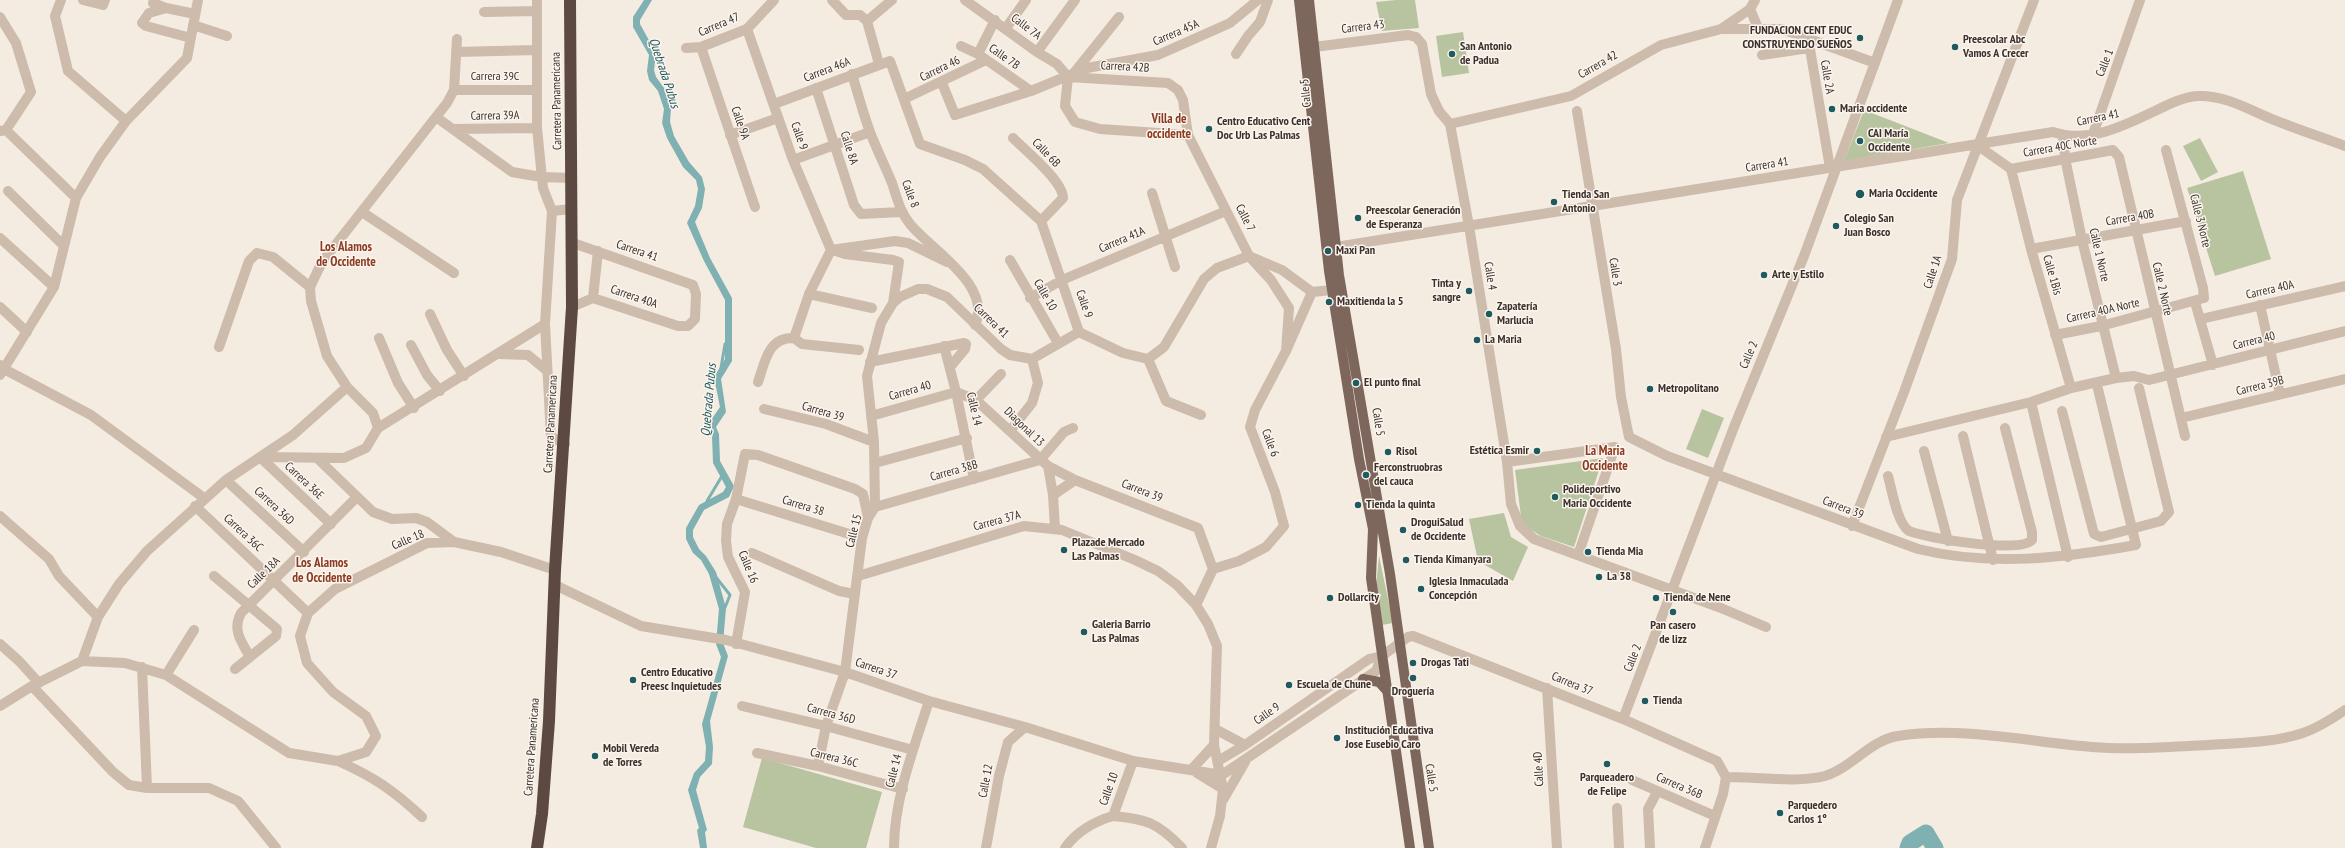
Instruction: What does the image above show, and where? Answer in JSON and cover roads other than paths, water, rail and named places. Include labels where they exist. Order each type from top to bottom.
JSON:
[{"type":"highway","name":"Carretera Panamericana","points":[[537,848],[542,814],[549,721],[555,570],[565,444],[572,307],[573,243],[570,0]]},
{"type":"main road","name":"Calle 5","points":[[1299,0],[1332,290],[1358,452],[1374,529],[1371,578],[1389,693],[1410,848]]},
{"type":"main road","name":"Calle 5","points":[[1309,0],[1336,247],[1399,643],[1409,720],[1429,848]]},
{"type":"main road","points":[[1364,679],[1379,682],[1389,693]]},
{"type":"main road","points":[[1392,722],[1396,714],[1400,713],[1404,714],[1409,720]]},
{"type":"street","points":[[61,0],[55,16],[68,71],[126,121]]},
{"type":"street","points":[[83,0],[103,5],[105,0]]},
{"type":"street","points":[[154,0],[153,3],[166,8],[195,14]]},
{"type":"street","points":[[198,0],[187,58],[126,121],[100,157],[76,198],[54,287],[27,332],[1,370],[91,416],[204,498]]},
{"type":"street","points":[[537,0],[537,128],[542,177],[552,211],[545,324],[546,370],[551,437],[565,444]]},
{"type":"street","name":"Carrera 47","points":[[686,48],[701,47],[747,29],[774,0]]},
{"type":"street","points":[[832,0],[846,15],[860,15],[867,21],[879,64]]},
{"type":"street","points":[[867,21],[892,0]]},
{"type":"street","points":[[1006,28],[1026,0]]},
{"type":"street","points":[[1037,52],[1074,0]]},
{"type":"street","name":"Carrera 45A","points":[[942,83],[955,115],[1031,92],[1087,68],[1158,55],[1230,24],[1258,0]]},
{"type":"street","points":[[1236,54],[1260,22],[1268,0]]},
{"type":"street","points":[[1721,29],[1750,9],[1756,0]]},
{"type":"street","name":"Calle 2","points":[[1623,719],[1898,0]]},
{"type":"street","name":"Calle 1A","points":[[1852,526],[1952,259],[1957,200],[1977,145],[1997,101],[2034,0]]},
{"type":"street","name":"Calle 1","points":[[2093,134],[2140,0]]},
{"type":"street","name":"Calle 7A","points":[[972,2],[1037,52],[1057,64],[1070,76]]},
{"type":"street","points":[[166,8],[149,13],[142,23],[146,26],[191,38]]},
{"type":"street","points":[[1750,9],[1758,28]]},
{"type":"street","points":[[484,12],[537,12]]},
{"type":"street","points":[[0,17],[16,43],[31,92],[2,131],[76,198]]},
{"type":"street","name":"Carrera 45A","points":[[1070,76],[1119,17]]},
{"type":"street","points":[[978,54],[995,20]]},
{"type":"street","points":[[193,25],[226,36]]},
{"type":"street","name":"Calle 9","points":[[747,29],[793,160],[831,250]]},
{"type":"street","name":"Carrera 42","points":[[1450,124],[1571,96],[1661,45],[1721,29],[1782,29],[1808,37],[1875,63]]},
{"type":"street","name":"Carrera 43","points":[[1314,46],[1408,35],[1416,37]]},
{"type":"street","name":"Calle 4","points":[[1416,37],[1422,44],[1431,94],[1439,111],[1450,124],[1469,226],[1507,462],[1511,504],[1520,526],[1534,539],[1578,555]]},
{"type":"street","name":"Calle 2A","points":[[1808,37],[1833,168]]},
{"type":"street","points":[[378,428],[373,413],[347,387],[327,356],[311,301],[310,287],[322,262],[436,117],[454,90],[457,39]]},
{"type":"street","name":"Calle 7B","points":[[961,46],[978,54],[1031,92]]},
{"type":"street","name":"Calle 9A","points":[[701,47],[756,207]]},
{"type":"street","points":[[1762,55],[1809,48]]},
{"type":"street","points":[[456,52],[537,50]]},
{"type":"street","name":"Carrera 46A","points":[[774,104],[890,60],[904,99]]},
{"type":"street","name":"Carrera 46","points":[[904,99],[942,83],[986,60]]},
{"type":"street","name":"Calle 8","points":[[852,74],[870,132],[901,212],[919,235],[936,247],[972,288],[979,307],[979,316],[975,325]]},
{"type":"street","points":[[1070,76],[1065,106],[1075,122],[1100,129],[1188,134]]},
{"type":"street","name":"Carrera 42B","points":[[1070,76],[1168,83],[1178,90],[1183,100],[1188,134]]},
{"type":"street","name":"Calle 8A","points":[[816,88],[854,205],[861,214],[901,212]]},
{"type":"street","name":"Carrera 39C","points":[[454,90],[537,90]]},
{"type":"street","name":"Carrera 41","points":[[1336,247],[2054,132],[2063,135],[2093,134],[2125,126],[2167,105],[2196,96],[2225,99],[2281,123],[2345,146]]},
{"type":"street","points":[[904,99],[920,144],[965,160],[983,169],[1041,221]]},
{"type":"street","name":"Calle 3","points":[[1577,111],[1593,206],[1607,304],[1616,349],[1621,396],[1629,438]]},
{"type":"street","points":[[436,117],[512,172],[542,177],[572,178]]},
{"type":"street","points":[[730,135],[778,118]]},
{"type":"street","name":"Carrera 39A","points":[[453,129],[537,128]]},
{"type":"street","points":[[793,160],[870,132]]},
{"type":"street","name":"Calle 7","points":[[1188,134],[1249,256],[1271,280],[1289,308]]},
{"type":"street","name":"Calle 1 Norte","points":[[2063,135],[2065,158],[2082,240],[2101,326],[2116,378]]},
{"type":"street","name":"Calle 6B","points":[[1013,138],[1060,187],[1063,198],[1041,221]]},
{"type":"street","points":[[1977,145],[2011,169]]},
{"type":"street","name":"Carrera 40C Norte","points":[[2011,169],[2114,150]]},
{"type":"street","name":"Calle 2 Norte","points":[[2114,150],[2119,157],[2154,312],[2185,436]]},
{"type":"street","name":"Calle 3 Norte","points":[[2166,150],[2204,288],[2200,300],[2202,319],[2213,365]]},
{"type":"street","name":"Calle 1Bis","points":[[2011,169],[2031,249],[2071,388]]},
{"type":"street","points":[[8,191],[64,246]]},
{"type":"street","points":[[1152,193],[1175,267]]},
{"type":"street","points":[[552,211],[572,209]]},
{"type":"street","name":"Carrera 41A","points":[[1030,298],[1062,280],[1226,211]]},
{"type":"street","points":[[362,212],[454,273]]},
{"type":"street","name":"Calle 9","points":[[1041,221],[1048,236],[1079,332],[1123,353],[1148,359]]},
{"type":"street","name":"Carrera 40B","points":[[2031,249],[2186,221]]},
{"type":"street","points":[[0,238],[54,287]]},
{"type":"street","points":[[794,338],[809,294],[831,250],[895,241],[908,243],[952,264]]},
{"type":"street","name":"Carrera 41","points":[[573,243],[693,285],[696,294],[695,320],[688,326]]},
{"type":"street","name":"Calle 15","points":[[831,250],[845,254],[897,261],[900,265],[894,303]]},
{"type":"street","points":[[593,298],[598,251]]},
{"type":"street","points":[[219,347],[248,261],[257,253],[273,257],[310,287]]},
{"type":"street","points":[[1201,415],[1166,400],[1148,359],[1164,347],[1204,280],[1217,268],[1249,256],[1282,270],[1312,292],[1332,290]]},
{"type":"street","name":"Calle 10","points":[[1010,260],[1030,298],[1058,343]]},
{"type":"street","name":"Carrera 40A","points":[[2202,319],[2345,286]]},
{"type":"street","name":"Carrera 41","points":[[907,293],[918,289],[938,292],[947,297],[990,340],[1010,355],[1032,358]]},
{"type":"street","name":"Calle 6","points":[[1213,569],[1239,561],[1266,547],[1284,526],[1275,492],[1250,427],[1256,410],[1286,351],[1312,292]]},
{"type":"street","name":"Calle 15","points":[[818,766],[826,726],[845,672],[862,538],[868,518],[875,507],[874,442],[867,389],[870,362],[881,323],[894,303],[907,293]]},
{"type":"street","points":[[809,294],[872,308]]},
{"type":"street","name":"Carrera 40A","points":[[572,307],[593,298],[678,326],[688,326]]},
{"type":"street","name":"Carrera 40A Norte","points":[[2055,335],[2101,326],[2200,300]]},
{"type":"street","points":[[2260,305],[2280,394]]},
{"type":"street","points":[[0,307],[27,332]]},
{"type":"street","name":"Calle 6","points":[[1286,351],[1289,308]]},
{"type":"street","points":[[430,314],[447,350],[464,376]]},
{"type":"street","points":[[260,457],[344,458],[352,455],[366,448],[378,428],[414,408],[545,324]]},
{"type":"street","name":"Carrera 40","points":[[2116,378],[2134,376],[2149,380],[2345,331]]},
{"type":"street","points":[[1010,430],[1032,403],[1038,383],[1032,358],[1079,332]]},
{"type":"street","points":[[379,338],[398,383],[414,408]]},
{"type":"street","points":[[758,382],[772,345],[781,339],[794,338],[802,344],[859,350]]},
{"type":"street","points":[[870,362],[961,342],[966,344],[964,349],[950,367]]},
{"type":"street","points":[[411,345],[427,375],[440,391]]},
{"type":"street","name":"Calle 14","points":[[944,346],[967,438],[974,479]]},
{"type":"street","points":[[499,354],[528,355],[546,370]]},
{"type":"street","points":[[976,400],[1001,374]]},
{"type":"street","points":[[1886,437],[2031,402],[2071,388],[2116,378]]},
{"type":"street","name":"Carrera 39B","points":[[2181,418],[2345,379]]},
{"type":"street","points":[[82,661],[98,617],[119,584],[147,551],[204,498],[226,480],[293,435],[347,387]]},
{"type":"street","points":[[2062,412],[2094,534],[2101,537],[2161,521],[2169,512],[2139,388]]},
{"type":"street","points":[[2098,390],[2132,529]]},
{"type":"street","name":"Carrera 40","points":[[871,416],[956,392]]},
{"type":"street","name":"Diagonal 13","points":[[956,392],[976,400],[1010,430],[1040,460],[1048,466],[1075,480]]},
{"type":"street","points":[[2031,402],[2063,557]]},
{"type":"street","name":"Carrera 39","points":[[764,410],[826,424],[874,442]]},
{"type":"street","points":[[1040,460],[1064,432],[1073,428]]},
{"type":"street","points":[[1888,476],[1904,527],[1913,532],[1948,541],[2022,545],[2030,542],[2032,537],[2005,428]]},
{"type":"street","points":[[1963,436],[1991,544],[1993,560]]},
{"type":"street","points":[[875,463],[967,438]]},
{"type":"street","name":"Carrera 39","points":[[1629,438],[1667,456],[1717,473],[1852,526],[1936,553],[1993,560],[2063,557],[2136,545],[2132,529]]},
{"type":"street","points":[[1507,462],[1615,447],[1578,555],[1673,590],[1766,627]]},
{"type":"street","points":[[1924,451],[1948,541]]},
{"type":"street","name":"Calle 16","points":[[736,644],[745,592],[728,558],[726,541],[727,524],[736,499],[745,454],[758,455],[855,489],[863,494],[868,518]]},
{"type":"street","name":"Carrera 36E","points":[[260,457],[331,524]]},
{"type":"street","points":[[317,458],[356,498],[373,512],[392,519],[416,518],[427,522],[454,542]]},
{"type":"street","name":"Carrera 38B","points":[[875,507],[1040,460]]},
{"type":"street","points":[[1048,466],[1053,495],[1055,528]]},
{"type":"street","name":"Carrera 36D","points":[[226,480],[304,552]]},
{"type":"street","points":[[1053,495],[1075,480]]},
{"type":"street","name":"Carrera 39","points":[[1075,480],[1198,528],[1213,569]]},
{"type":"street","name":"Calle 18A","points":[[250,657],[236,631],[236,622],[241,613],[304,552],[356,498]]},
{"type":"street","name":"Carrera 38","points":[[736,499],[862,538]]},
{"type":"street","name":"Carrera 36C","points":[[195,506],[308,613]]},
{"type":"street","points":[[0,516],[48,559],[59,576],[98,617]]},
{"type":"street","name":"Carrera 37A","points":[[858,576],[1024,526],[1055,528],[1158,571],[1177,585],[1196,605],[1208,624],[1217,646],[1214,745],[1218,761]]},
{"type":"street","name":"Calle 18","points":[[308,613],[336,589],[427,543],[454,542],[501,552],[555,570]]},
{"type":"street","points":[[752,554],[839,591],[855,594]]},
{"type":"street","points":[[1196,605],[1213,569]]},
{"type":"street","points":[[214,576],[250,604],[277,629],[276,636],[235,669]]},
{"type":"street","name":"Carrera 37","points":[[555,585],[641,626],[726,640],[736,644],[845,672],[929,701],[1025,727],[1133,761],[1192,769],[1222,775]]},
{"type":"street","points":[[308,613],[300,636],[307,663],[333,692],[366,716],[376,736],[366,752],[338,761]]},
{"type":"street","points":[[166,674],[194,630]]},
{"type":"street","name":"Carrera 37","points":[[1399,643],[1408,636],[1420,637],[1485,665],[1623,719],[1717,761],[1726,777]]},
{"type":"street","name":"Calle 9","points":[[1218,761],[1245,745],[1369,659],[1382,656],[1399,643]]},
{"type":"street","points":[[0,644],[20,660],[36,685],[113,772],[129,785],[147,788],[209,788],[238,801],[276,848]]},
{"type":"street","name":"Calle 9","points":[[1222,775],[1376,671],[1382,656]]},
{"type":"street","points":[[0,706],[82,661],[125,663],[142,667],[166,674],[289,753],[338,761],[370,775],[394,791],[422,817]]},
{"type":"street","points":[[142,667],[147,788]]},
{"type":"street","name":"Calle 4D","points":[[1547,688],[1557,848]]},
{"type":"street","name":"Calle 14","points":[[894,848],[894,830],[903,789],[913,750],[929,701]]},
{"type":"street","name":"Carrera 36D","points":[[742,706],[826,726],[913,750]]},
{"type":"street","points":[[1705,848],[1726,777],[1807,779],[1826,775],[1846,766],[1873,746],[1896,736],[1940,734],[2044,740],[2093,747],[2165,748],[2244,743],[2302,733],[2345,710]]},
{"type":"street","name":"Calle 12","points":[[986,848],[999,776],[1008,742],[1025,727]]},
{"type":"street","points":[[1215,729],[1245,745]]},
{"type":"street","points":[[1192,769],[1214,745]]},
{"type":"street","name":"Carrera 36C","points":[[757,754],[818,766],[903,789]]},
{"type":"street","points":[[1221,804],[1246,760]]},
{"type":"street","name":"Calle 10","points":[[1065,848],[1085,828],[1098,820],[1113,816],[1133,761]]},
{"type":"street","points":[[1211,848],[1223,789],[1222,775],[1218,761]]},
{"type":"street","name":"Carrera 37","points":[[1192,769],[1223,789]]},
{"type":"street","name":"Carrera 36B","points":[[1632,780],[1715,816]]},
{"type":"street","points":[[1650,848],[1648,809],[1657,792]]},
{"type":"street","points":[[1617,808],[1619,848]]},
{"type":"street","points":[[1113,816],[1141,818],[1166,831],[1182,848]]},
{"type":"water","points":[[644,0],[652,0],[640,20],[640,24],[656,53],[654,70],[656,77],[664,88],[671,108],[670,122],[674,136],[689,162],[702,177],[705,189],[702,208],[695,222],[710,258],[732,298],[732,361],[721,379],[726,412],[716,427],[719,434],[720,461],[734,486],[729,497],[704,510],[693,530],[693,537],[699,549],[706,556],[716,572],[726,608],[723,643],[728,656],[710,721],[713,747],[712,764],[700,777],[696,790],[707,830],[705,832],[707,848],[700,848],[697,830],[699,828],[688,790],[694,773],[705,761],[706,747],[702,724],[721,657],[716,644],[719,609],[709,574],[701,560],[693,553],[686,539],[686,528],[699,505],[723,492],[726,487],[713,463],[712,436],[707,426],[720,407],[714,377],[725,359],[725,300],[704,261],[687,223],[695,206],[698,189],[696,180],[683,167],[667,138],[662,123],[664,109],[658,91],[649,80],[647,71],[649,55],[633,27],[633,17]]},
{"type":"waterway","name":"Quebrada Pubus","points":[[721,368],[725,344]]},
{"type":"waterway","name":"Quebrada Pubus","points":[[707,501],[722,476]]},
{"type":"waterway","name":"Quebrada Pubus","points":[[715,576],[730,595],[724,610]]},
{"type":"waterway","points":[[1908,848],[1910,843],[1926,833],[1935,848]]},
{"type":"place","name":"FUNDACION CENT EDUC CONSTRUYENDO SUEÑOS","points":[[1860,38]]},
{"type":"place","name":"Preescolar Abc Vamos A Crecer","points":[[1955,47]]},
{"type":"place","name":"San Antonio de Padua","points":[[1452,54]]},
{"type":"place","name":"Maria occidente","points":[[1832,109]]},
{"type":"place","name":"Centro Educativo Cent Doc Urb Las Palmas","points":[[1209,129]]},
{"type":"place","name":"CAI María Occidente","points":[[1860,141]]},
{"type":"place","name":"Maria Occidente","points":[[1860,194]]},
{"type":"place","name":"Tienda San Antonio","points":[[1554,202]]},
{"type":"place","name":"Preescolar Generación de Esperanza","points":[[1358,218]]},
{"type":"place","name":"Colegio San Juan Bosco","points":[[1836,226]]},
{"type":"place","name":"Maxi Pan","points":[[1328,251]]},
{"type":"place","name":"Arte y Estilo","points":[[1764,275]]},
{"type":"place","name":"Tinta y sangre","points":[[1469,291]]},
{"type":"place","name":"Maxitienda la 5","points":[[1329,302]]},
{"type":"place","name":"Zapatería Marlucia","points":[[1489,314]]},
{"type":"place","name":"La Maria","points":[[1477,340]]},
{"type":"place","name":"El punto final","points":[[1356,383]]},
{"type":"place","name":"Metropolitano","points":[[1650,389]]},
{"type":"place","name":"Estética Esmir","points":[[1537,451]]},
{"type":"place","name":"Risol","points":[[1388,452]]},
{"type":"place","name":"Ferconstruobras del cauca","points":[[1366,475]]},
{"type":"place","name":"Polideportivo Maria Occidente","points":[[1555,497]]},
{"type":"place","name":"Tienda la quinta","points":[[1358,505]]},
{"type":"place","name":"DroguiSalud de Occidente","points":[[1403,530]]},
{"type":"place","name":"Plazade Mercado Las Palmas","points":[[1064,550]]},
{"type":"place","name":"Tienda Mia","points":[[1588,552]]},
{"type":"place","name":"Tienda Kimanyara","points":[[1406,560]]},
{"type":"place","name":"La 38","points":[[1599,577]]},
{"type":"place","name":"Iglesia Inmaculada Concepción","points":[[1421,589]]},
{"type":"place","name":"Dollarcity","points":[[1330,598]]},
{"type":"place","name":"Tienda de Nene","points":[[1656,598]]},
{"type":"place","name":"Pan casero de lizz","points":[[1673,612]]},
{"type":"place","name":"Galeria Barrio Las Palmas","points":[[1084,632]]},
{"type":"place","name":"Drogas Tati","points":[[1413,663]]},
{"type":"place","name":"Droguería","points":[[1413,678]]},
{"type":"place","name":"Centro Educativo Preesc Inquietudes","points":[[633,680]]},
{"type":"place","name":"Escuela de Chune","points":[[1289,685]]},
{"type":"place","name":"Tienda","points":[[1645,701]]},
{"type":"place","name":"Institución Educativa Jose Eusebio Caro","points":[[1337,738]]},
{"type":"place","name":"Mobil Vereda de Torres","points":[[595,756]]},
{"type":"place","name":"Parqueadero de Felipe","points":[[1607,764]]},
{"type":"place","name":"Parquedero Carlos 1º","points":[[1780,813]]},
{"type":"district","name":"Villa de occidente","points":[[1169,126]]},
{"type":"district","name":"Los Alamos de Occidente","points":[[346,254]]},
{"type":"district","name":"La Maria Occidente","points":[[1605,458]]},
{"type":"district","name":"Los Alamos de Occidente","points":[[322,570]]}]
